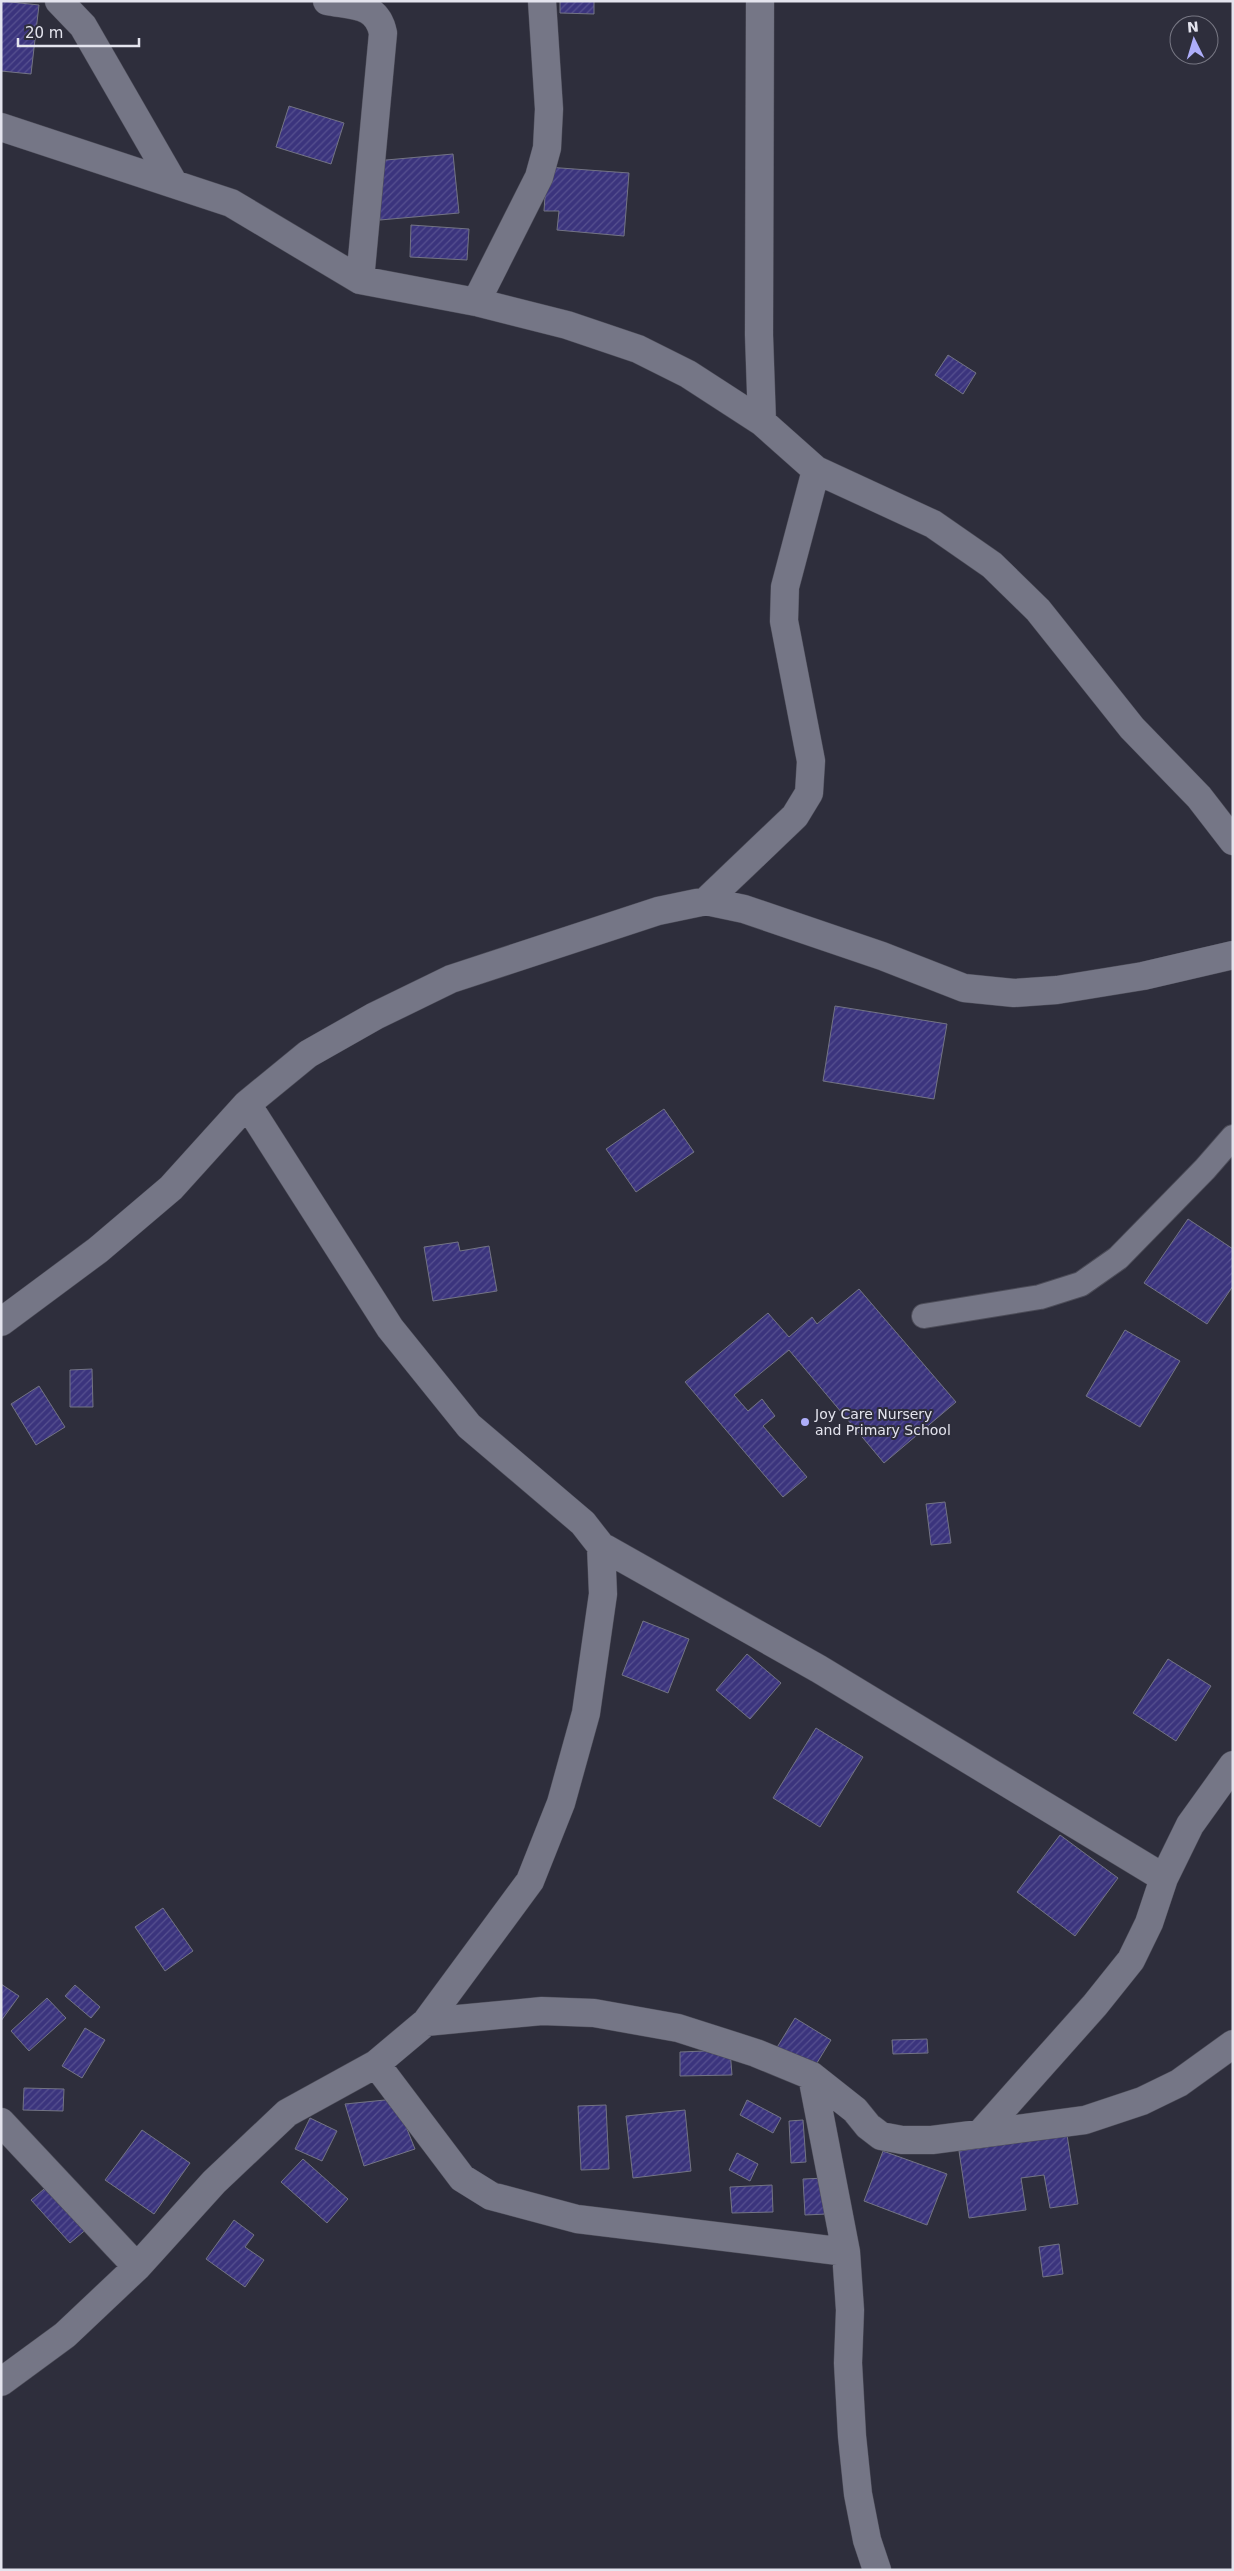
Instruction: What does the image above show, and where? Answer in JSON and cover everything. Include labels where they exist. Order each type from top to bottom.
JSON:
[{"type":"street","points":[[59,1],[83,26],[174,184]]},
{"type":"street","points":[[327,1],[366,8],[381,21],[383,33],[360,280]]},
{"type":"street","points":[[476,302],[539,177],[547,148],[549,110],[542,1]]},
{"type":"street","points":[[760,1],[759,335],[762,422]]},
{"type":"street","points":[[1,127],[231,203],[360,280],[476,302],[567,325],[638,348],[688,374],[762,422],[816,470],[933,524],[992,565],[1038,610],[1132,728],[1199,797],[1233,841]]},
{"type":"street","points":[[706,901],[795,816],[809,793],[811,761],[784,621],[785,587],[816,470]]},
{"type":"street","points":[[1,1322],[98,1250],[171,1188],[247,1104],[308,1054],[375,1016],[451,979],[658,911],[706,901],[744,909],[882,956],[964,988],[1005,993],[1057,990],[1133,978],[1233,955]]},
{"type":"street","points":[[247,1104],[390,1328],[469,1426],[583,1524],[601,1546],[818,1669],[1164,1878]]},
{"type":"street","points":[[1,2382],[65,2334],[137,2267],[214,2182],[288,2113],[376,2064],[426,2022],[530,1880],[561,1804],[586,1713],[603,1594],[601,1546]]},
{"type":"street","points":[[980,2134],[1095,2005],[1131,1960],[1149,1923],[1164,1878],[1190,1825],[1233,1765]]},
{"type":"street","points":[[426,2022],[542,2011],[594,2013],[678,2028],[756,2053],[812,2076],[855,2110],[868,2126],[881,2136],[909,2140],[980,2134],[1085,2120],[1142,2101],[1179,2083],[1233,2044]]},
{"type":"street","points":[[376,2064],[462,2178],[492,2196],[577,2219],[846,2252]]},
{"type":"street","points":[[812,2076],[846,2252],[850,2310],[848,2363],[852,2436],[860,2503],[867,2540],[877,2570]]},
{"type":"street","points":[[1,2122],[137,2267]]},
{"type":"lane","points":[[924,1316],[1040,1297],[1081,1284],[1118,1258],[1205,1170],[1233,1137]]},
{"type":"building","points":[[1,1],[39,5],[31,74],[1,71]]},
{"type":"building","points":[[560,1],[594,1],[594,14],[560,13]]},
{"type":"building","points":[[289,106],[344,123],[331,164],[276,147]]},
{"type":"building","points":[[453,154],[459,213],[380,220],[375,161]]},
{"type":"building","points":[[547,167],[629,173],[624,236],[557,230],[559,211],[544,211]]},
{"type":"building","points":[[411,225],[469,229],[467,260],[410,257]]},
{"type":"building","points":[[948,355],[976,373],[963,394],[935,375]]},
{"type":"building","points":[[835,1006],[947,1024],[934,1099],[823,1081]]},
{"type":"building","points":[[664,1109],[694,1152],[636,1192],[606,1149]]},
{"type":"building","points":[[1188,1219],[1233,1249],[1233,1286],[1207,1324],[1144,1283]]},
{"type":"building","points":[[458,1242],[460,1251],[489,1246],[497,1291],[433,1301],[424,1247]]},
{"type":"building","name":"Joy Care Nursery and Primary School","points":[[859,1289],[956,1402],[884,1463],[789,1350],[734,1395],[748,1411],[762,1399],[775,1416],[763,1426],[807,1477],[783,1497],[685,1382],[768,1313],[789,1337],[812,1317],[817,1324]]},
{"type":"building","points":[[1125,1330],[1180,1361],[1140,1427],[1086,1396]]},
{"type":"building","points":[[92,1369],[93,1407],[70,1407],[70,1370]]},
{"type":"building","points":[[39,1386],[65,1427],[36,1445],[11,1404]]},
{"type":"building","points":[[945,1502],[951,1543],[931,1545],[926,1504]]},
{"type":"building","points":[[643,1621],[689,1639],[668,1693],[622,1675]]},
{"type":"building","points":[[747,1654],[781,1683],[750,1719],[716,1690]]},
{"type":"building","points":[[1168,1659],[1211,1686],[1176,1741],[1133,1713]]},
{"type":"building","points":[[816,1728],[863,1757],[820,1827],[773,1798]]},
{"type":"building","points":[[1060,1835],[1118,1878],[1075,1936],[1017,1892]]},
{"type":"building","points":[[163,1908],[193,1951],[165,1971],[135,1927]]},
{"type":"building","points":[[1,1984],[19,1996],[1,2021]]},
{"type":"building","points":[[75,1985],[100,2007],[91,2018],[65,1996]]},
{"type":"building","points":[[47,1998],[66,2018],[29,2051],[11,2031]]},
{"type":"building","points":[[795,2018],[831,2040],[812,2071],[776,2049]]},
{"type":"building","points":[[85,2028],[105,2040],[82,2078],[62,2066]]},
{"type":"building","points":[[927,2039],[928,2053],[893,2054],[892,2040]]},
{"type":"building","points":[[730,2050],[732,2075],[680,2076],[680,2052]]},
{"type":"building","points":[[24,2088],[64,2089],[63,2111],[23,2110]]},
{"type":"building","points":[[395,2099],[415,2149],[364,2166],[345,2104]]},
{"type":"building","points":[[747,2100],[781,2118],[773,2133],[740,2115]]},
{"type":"building","points":[[606,2105],[609,2169],[581,2170],[578,2106]]},
{"type":"building","points":[[685,2110],[691,2171],[633,2178],[626,2116]]},
{"type":"building","points":[[310,2118],[337,2131],[322,2161],[295,2149]]},
{"type":"building","points":[[803,2120],[806,2162],[791,2163],[789,2121]]},
{"type":"building","points":[[142,2130],[190,2163],[154,2214],[105,2180]]},
{"type":"building","points":[[1067,2135],[1078,2204],[1050,2208],[1044,2175],[1021,2178],[1026,2210],[969,2218],[959,2151]]},
{"type":"building","points":[[883,2151],[947,2174],[927,2225],[864,2201]]},
{"type":"building","points":[[737,2153],[758,2164],[750,2181],[729,2170]]},
{"type":"building","points":[[303,2159],[348,2199],[327,2223],[281,2182]]},
{"type":"building","points":[[826,2178],[827,2214],[805,2215],[803,2179]]},
{"type":"building","points":[[50,2184],[89,2227],[70,2243],[31,2200]]},
{"type":"building","points":[[772,2185],[773,2212],[732,2213],[730,2187]]},
{"type":"building","points":[[234,2220],[254,2235],[245,2247],[264,2260],[245,2287],[206,2259]]},
{"type":"building","points":[[1059,2244],[1063,2274],[1043,2277],[1039,2247]]},
{"type":"place","name":"Joy Care Nursery and Primary School","points":[[805,1422]]}]
